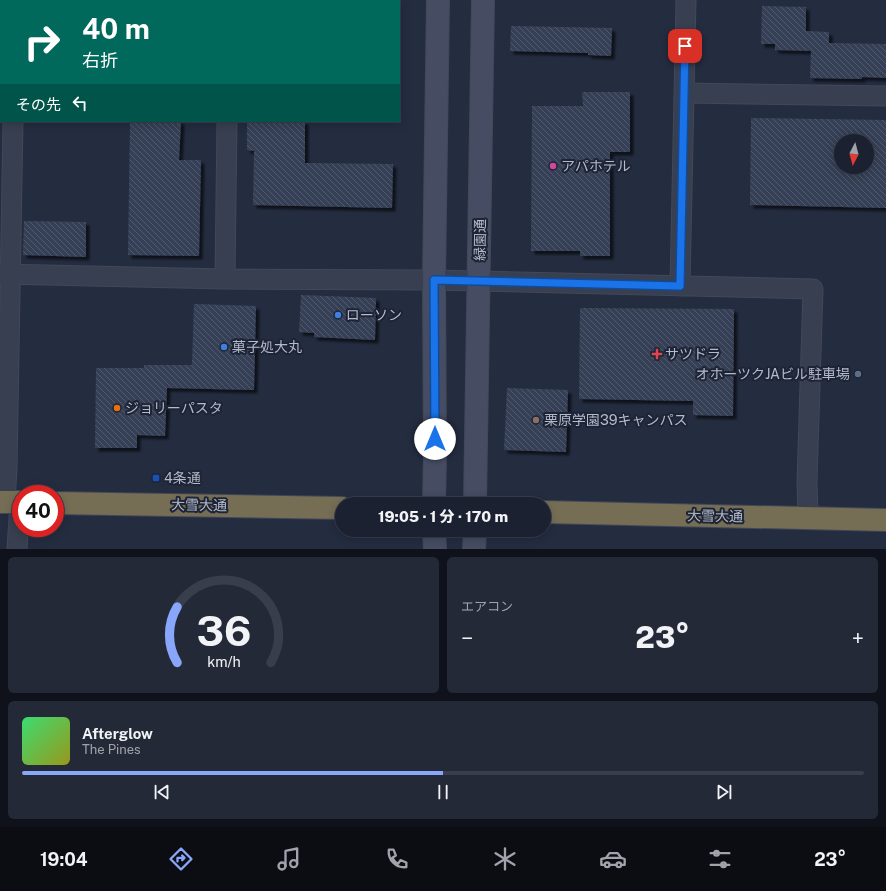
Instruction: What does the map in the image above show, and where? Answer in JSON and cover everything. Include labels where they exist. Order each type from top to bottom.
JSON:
[{"type":"highway","name":"大雪大通","points":[[64,503],[335,508]]},
{"type":"highway","name":"大雪大通","points":[[551,512],[886,520]]},
{"type":"street","points":[[434,497],[434,280],[438,0]]},
{"type":"street","name":"緑園通","points":[[475,497],[483,0]]},
{"type":"street","points":[[680,286],[686,0]]},
{"type":"street","points":[[684,93],[886,96]]},
{"type":"street","points":[[12,122],[5,274],[12,502]]},
{"type":"street","points":[[225,279],[227,122]]},
{"type":"street","points":[[5,274],[225,279],[434,280],[813,289],[807,482],[808,518]]},
{"type":"street","points":[[16,537],[17,549]]},
{"type":"street","points":[[434,537],[435,549]]},
{"type":"street","points":[[474,549],[475,537]]},
{"type":"building","points":[[762,6],[806,7],[806,31],[829,32],[829,43],[886,44],[886,78],[810,78],[811,51],[775,50],[775,44],[761,44]]},
{"type":"building","points":[[511,26],[612,28],[611,56],[588,55],[588,53],[510,51]]},
{"type":"building","points":[[582,92],[630,92],[630,152],[610,152],[610,256],[580,256],[580,251],[531,251],[532,106],[583,106]]},
{"type":"building","points":[[751,118],[886,120],[886,208],[750,205]]},
{"type":"building","points":[[130,122],[181,122],[179,160],[201,160],[199,256],[128,255]]},
{"type":"building","points":[[247,122],[305,122],[305,163],[393,164],[392,208],[253,205],[254,151],[247,150]]},
{"type":"building","points":[[24,221],[86,222],[86,257],[23,255]]},
{"type":"building","name":"ローソン","points":[[301,295],[376,298],[375,340],[314,337],[314,333],[299,332]]},
{"type":"building","points":[[194,304],[256,306],[254,390],[167,388],[165,436],[137,435],[137,448],[95,448],[96,368],[144,368],[144,365],[192,365]]},
{"type":"building","name":"サツドラ","points":[[580,308],[734,309],[733,416],[693,415],[693,401],[579,399]]},
{"type":"building","name":"栗原学園39キャンパス","points":[[507,388],[568,390],[566,452],[504,450]]},
{"type":"place","name":"アパホテル","points":[[553,166]]},
{"type":"place","name":"ローソン","points":[[338,315]]},
{"type":"place","name":"菓子処大丸","points":[[224,347]]},
{"type":"place","name":"サツドラ","points":[[657,354]]},
{"type":"place","name":"オホーツクJAビル駐車場","points":[[858,374]]},
{"type":"place","name":"ジョリーパスタ","points":[[117,408]]},
{"type":"place","name":"栗原学園39キャンパス","points":[[536,420]]},
{"type":"place","name":"4条通","points":[[156,478]]},
{"type":"route","points":[[435,439],[434,280],[680,286],[685,46]]}]
